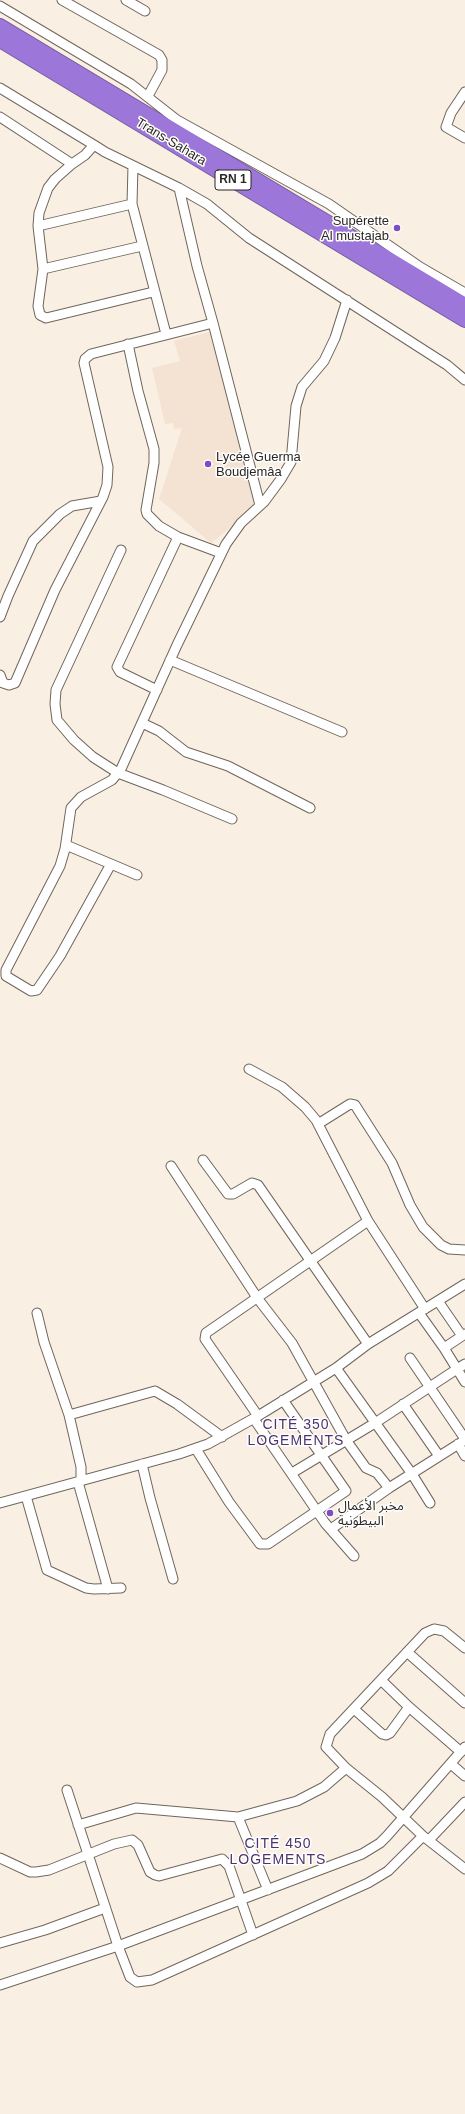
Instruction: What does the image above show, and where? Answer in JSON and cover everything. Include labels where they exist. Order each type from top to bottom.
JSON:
[{"type":"highway","name":"Trans-Sahara","points":[[0,26],[465,305]]},
{"type":"highway","name":"Trans-Sahara","points":[[0,40],[465,320]]},
{"type":"street","points":[[62,0],[159,55],[162,60],[162,70],[148,96]]},
{"type":"street","points":[[126,0],[145,11]]},
{"type":"street","points":[[0,6],[148,96],[177,120],[329,204],[420,267],[465,293]]},
{"type":"street","points":[[0,88],[94,145],[179,188],[206,204],[248,238],[447,365],[465,380]]},
{"type":"street","points":[[465,92],[451,113],[446,127],[465,138]]},
{"type":"street","points":[[0,117],[72,164]]},
{"type":"street","points":[[94,145],[85,155],[60,174],[48,188],[42,203],[38,226],[43,270],[38,306],[40,315],[46,318],[153,292]]},
{"type":"street","points":[[133,166],[131,186],[132,204],[153,292],[166,334]]},
{"type":"street","points":[[179,188],[196,266],[213,322],[260,504]]},
{"type":"street","points":[[38,226],[132,204]]},
{"type":"street","points":[[43,270],[142,246]]},
{"type":"street","points":[[110,864],[60,956],[37,990],[31,991],[6,976],[6,970],[60,866],[66,845],[69,814],[75,801],[112,780],[118,773],[221,553],[242,523],[281,479],[291,462],[296,406],[302,387],[324,362],[335,338],[347,300]]},
{"type":"street","points":[[0,675],[3,683],[9,686],[15,683],[32,640],[71,556],[101,500],[107,485],[108,467],[84,363],[85,359],[91,354],[213,322]]},
{"type":"street","points":[[128,344],[154,449],[154,463],[146,510],[150,518],[159,526],[178,537],[221,553]]},
{"type":"street","points":[[0,617],[33,541],[54,519],[72,506],[101,500]]},
{"type":"street","points":[[157,690],[120,672],[117,667],[178,537]]},
{"type":"street","points":[[121,550],[56,690],[54,704],[57,720],[74,740],[93,757],[118,773],[232,819]]},
{"type":"street","points":[[170,660],[342,732]]},
{"type":"street","points":[[142,723],[159,731],[186,752],[228,766],[310,808]]},
{"type":"street","points":[[66,845],[137,875]]},
{"type":"street","points":[[249,1069],[282,1088],[305,1107],[318,1124],[368,1221],[465,1382]]},
{"type":"street","points":[[318,1124],[350,1104],[354,1104],[371,1127],[392,1163],[410,1205],[423,1227],[433,1239],[448,1249],[465,1250]]},
{"type":"street","points":[[203,1160],[228,1194],[233,1194],[252,1183],[258,1185],[368,1344]]},
{"type":"street","points":[[171,1166],[258,1298],[292,1343],[314,1380],[346,1440],[366,1468],[377,1473],[389,1488]]},
{"type":"street","points":[[354,1556],[331,1529],[292,1474],[205,1337],[208,1331],[368,1221]]},
{"type":"street","points":[[0,1503],[196,1449],[222,1437],[256,1418],[314,1380],[336,1368],[368,1344],[465,1284]]},
{"type":"street","points":[[438,1301],[463,1335],[444,1348]]},
{"type":"street","points":[[37,1313],[44,1342],[70,1415],[81,1467],[80,1481],[108,1589]]},
{"type":"street","points":[[410,1358],[430,1387],[463,1441],[465,1456]]},
{"type":"street","points":[[292,1474],[375,1423],[465,1364]]},
{"type":"street","points":[[336,1368],[412,1474],[430,1503]]},
{"type":"street","points":[[70,1415],[127,1397],[157,1391],[222,1437]]},
{"type":"street","points":[[196,1449],[229,1502],[262,1546],[268,1544],[317,1510],[334,1501],[346,1490],[283,1400]]},
{"type":"street","points":[[403,1404],[439,1456]]},
{"type":"street","points":[[331,1529],[389,1488],[463,1441]]},
{"type":"street","points":[[142,1464],[174,1579]]},
{"type":"street","points":[[26,1496],[46,1570],[86,1588],[94,1590],[121,1588]]},
{"type":"street","points":[[464,1868],[426,1838],[382,1797],[346,1768],[328,1750],[326,1743],[330,1734],[425,1633],[434,1629],[444,1631],[465,1648]]},
{"type":"street","points":[[407,1652],[465,1703]]},
{"type":"street","points":[[1,1981],[118,1946],[362,1854],[380,1843],[463,1749],[409,1707],[381,1680]]},
{"type":"street","points":[[354,1709],[382,1734],[386,1735],[390,1733],[409,1707]]},
{"type":"street","points":[[451,1764],[465,1776]]},
{"type":"street","points":[[78,1824],[136,1808],[238,1818],[297,1801],[324,1787],[346,1768]]},
{"type":"street","points":[[67,1790],[105,1908],[130,1976],[134,1981],[144,1982],[253,1935],[381,1876],[426,1838],[465,1802]]},
{"type":"street","points":[[238,1818],[268,1890]]},
{"type":"street","points":[[0,1858],[30,1872],[36,1872],[49,1870],[114,1844],[135,1841],[150,1872],[159,1876],[222,1859],[229,1866],[253,1935]]},
{"type":"street","points":[[0,1943],[45,1930],[105,1908]]},
{"type":"shaded area","name":"Lycée Guerma Boudjemâa","points":[[210,332],[258,506],[211,543],[159,499],[182,428],[174,429],[173,423],[165,424],[152,368],[180,361],[174,341]]},
{"type":"place","name":"Supérette Al mustajab","points":[[397,228]]},
{"type":"place","name":"Lycée Guerma Boudjemâa","points":[[208,464]]},
{"type":"place","name":"مخبر الأعمال البيطونية","points":[[330,1513]]},
{"type":"district","name":"CITÉ 350 LOGEMENTS","points":[[296,1434]]},
{"type":"district","name":"CITÉ 450 LOGEMENTS","points":[[278,1852]]}]
